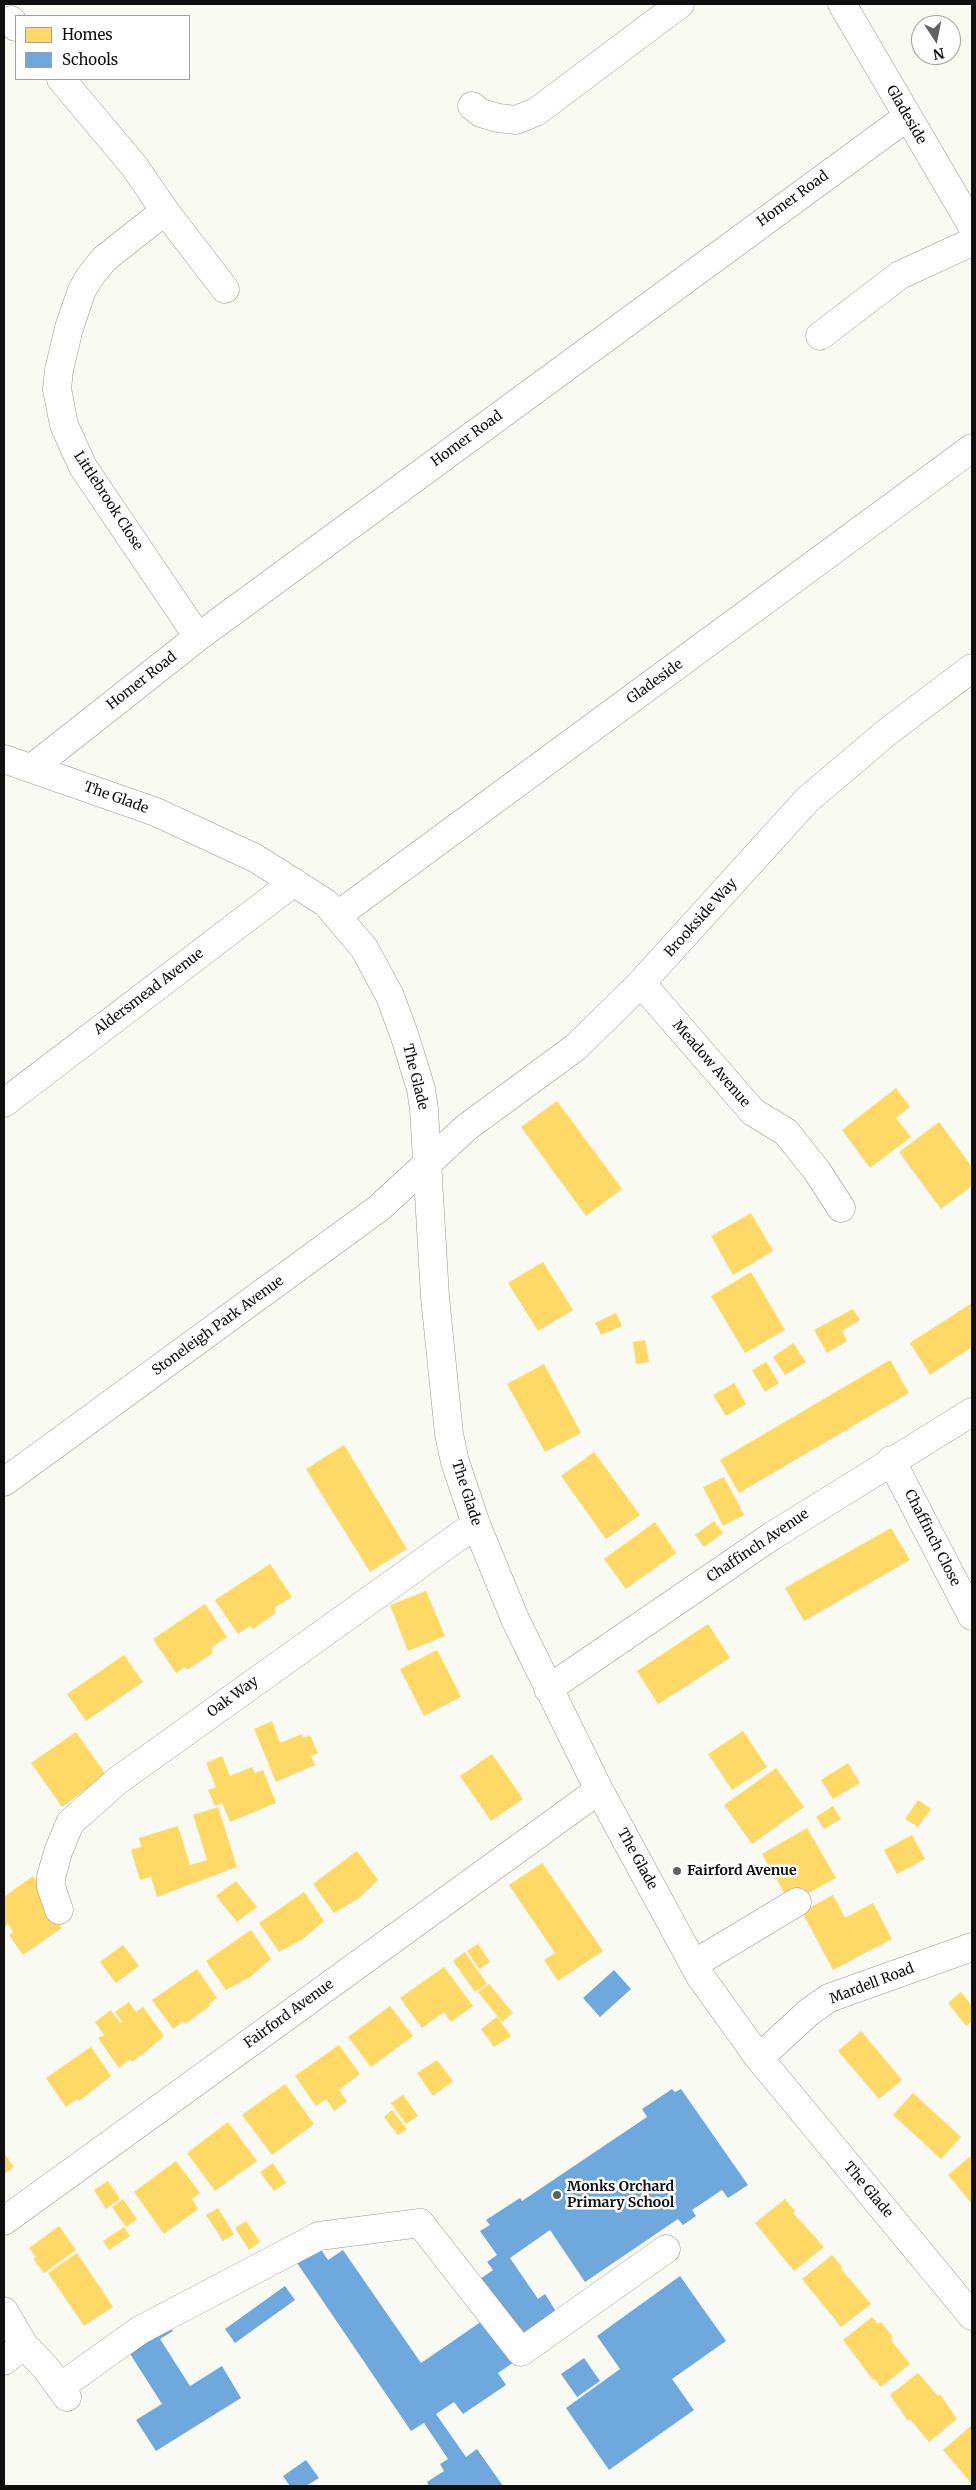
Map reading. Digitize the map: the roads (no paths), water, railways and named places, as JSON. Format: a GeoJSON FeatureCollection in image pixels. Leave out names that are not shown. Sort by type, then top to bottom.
{"type":"FeatureCollection","features":[{"type":"Feature","properties":{"kind":"street"},"geometry":{"type":"LineString","coordinates":[[472,106],[481,113],[498,118],[516,120],[536,112],[680,4]]}},
{"type":"Feature","properties":{"kind":"street","name":"Gladeside"},"geometry":{"type":"LineString","coordinates":[[842,4],[907,117],[970,215]]}},
{"type":"Feature","properties":{"kind":"street"},"geometry":{"type":"LineString","coordinates":[[62,80],[134,166],[165,211],[225,289]]}},
{"type":"Feature","properties":{"kind":"street","name":"Homer Road"},"geometry":{"type":"LineString","coordinates":[[32,768],[198,638],[907,117]]}},
{"type":"Feature","properties":{"kind":"street","name":"Littlebrook Close"},"geometry":{"type":"LineString","coordinates":[[165,211],[104,259],[89,278],[82,290],[69,328],[59,370],[57,389],[64,425],[83,467],[198,638]]}},
{"type":"Feature","properties":{"kind":"street"},"geometry":{"type":"LineString","coordinates":[[820,336],[900,275],[972,242]]}},
{"type":"Feature","properties":{"kind":"street","name":"Gladeside"},"geometry":{"type":"LineString","coordinates":[[338,915],[972,448]]}},
{"type":"Feature","properties":{"kind":"street","name":"Brookside Way"},"geometry":{"type":"LineString","coordinates":[[426,1164],[466,1127],[576,1047],[641,983],[807,800],[886,733],[972,668]]}},
{"type":"Feature","properties":{"kind":"street","name":"The Glade"},"geometry":{"type":"LineString","coordinates":[[4,759],[156,812],[255,858],[326,903],[338,915],[373,963],[390,996],[402,1028],[414,1065],[424,1110],[426,1164],[445,1408],[455,1462],[476,1524],[515,1619],[599,1790],[694,1964],[759,2058],[972,2316]]}},
{"type":"Feature","properties":{"kind":"street","name":"Aldersmead Avenue"},"geometry":{"type":"LineString","coordinates":[[4,1102],[294,882]]}},
{"type":"Feature","properties":{"kind":"street","name":"Meadow Avenue"},"geometry":{"type":"LineString","coordinates":[[641,983],[753,1112],[786,1132],[817,1171],[842,1208]]}},
{"type":"Feature","properties":{"kind":"street","name":"Stoneleigh Park Avenue"},"geometry":{"type":"LineString","coordinates":[[4,1482],[379,1208],[426,1164]]}},
{"type":"Feature","properties":{"kind":"street","name":"Chaffinch Avenue"},"geometry":{"type":"LineString","coordinates":[[548,1688],[772,1536],[891,1460],[972,1412]]}},
{"type":"Feature","properties":{"kind":"street","name":"Chaffinch Close"},"geometry":{"type":"LineString","coordinates":[[891,1460],[972,1616]]}},
{"type":"Feature","properties":{"kind":"street","name":"Oak Way"},"geometry":{"type":"LineString","coordinates":[[59,1910],[51,1887],[51,1877],[58,1852],[70,1823],[116,1781],[476,1524]]}},
{"type":"Feature","properties":{"kind":"street","name":"Fairford Avenue"},"geometry":{"type":"LineString","coordinates":[[4,2221],[599,1790]]}},
{"type":"Feature","properties":{"kind":"street"},"geometry":{"type":"LineString","coordinates":[[694,1964],[797,1902]]}},
{"type":"Feature","properties":{"kind":"street","name":"Mardell Road"},"geometry":{"type":"LineString","coordinates":[[759,2058],[809,2012],[829,1998],[972,1947]]}},
{"type":"Feature","properties":{"kind":"street"},"geometry":{"type":"LineString","coordinates":[[4,2311],[14,2353],[63,2392],[140,2330],[319,2236],[420,2223],[521,2352],[666,2249]]}},
{"type":"Feature","properties":{"kind":"place","name":"Fairford Avenue"},"geometry":{"type":"Point","coordinates":[677,1871]}},
{"type":"Feature","properties":{"kind":"place","name":"Monks Orchard Primary School"},"geometry":{"type":"Point","coordinates":[557,2195]}}]}
